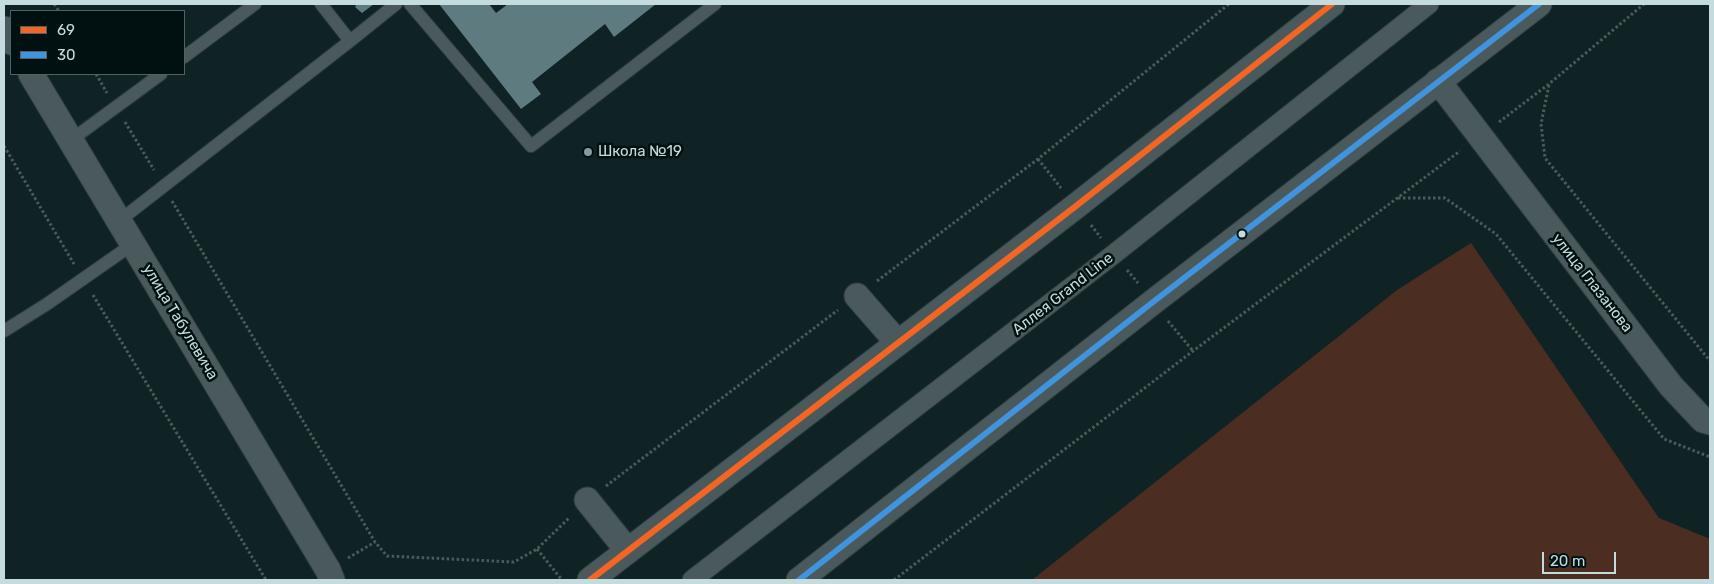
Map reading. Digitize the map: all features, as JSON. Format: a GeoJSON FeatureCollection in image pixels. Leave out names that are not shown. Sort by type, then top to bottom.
{"type":"FeatureCollection","features":[{"type":"Feature","properties":{"kind":"street"},"geometry":{"type":"LineString","coordinates":[[590,580],[1076,206],[1332,4]]}},
{"type":"Feature","properties":{"kind":"street","name":"Аллея Grand Line"},"geometry":{"type":"LineString","coordinates":[[692,580],[1114,254],[1430,4]]}},
{"type":"Feature","properties":{"kind":"street"},"geometry":{"type":"LineString","coordinates":[[799,580],[1153,302],[1539,4]]}},
{"type":"Feature","properties":{"kind":"street"},"geometry":{"type":"LineString","coordinates":[[4,29],[10,40]]}},
{"type":"Feature","properties":{"kind":"street","name":"улица Табулевича"},"geometry":{"type":"LineString","coordinates":[[32,75],[334,577]]}},
{"type":"Feature","properties":{"kind":"street","name":"улица Глазанова"},"geometry":{"type":"LineString","coordinates":[[1438,81],[1671,386],[1704,420],[1710,422]]}},
{"type":"Feature","properties":{"kind":"street"},"geometry":{"type":"LineString","coordinates":[[857,296],[898,343]]}},
{"type":"Feature","properties":{"kind":"street"},"geometry":{"type":"LineString","coordinates":[[587,500],[628,550]]}},
{"type":"Feature","properties":{"kind":"lane"},"geometry":{"type":"LineString","coordinates":[[185,56],[255,4]]}},
{"type":"Feature","properties":{"kind":"lane"},"geometry":{"type":"LineString","coordinates":[[321,4],[350,41]]}},
{"type":"Feature","properties":{"kind":"lane"},"geometry":{"type":"LineString","coordinates":[[119,221],[396,4]]}},
{"type":"Feature","properties":{"kind":"lane"},"geometry":{"type":"LineString","coordinates":[[410,4],[531,146],[715,4]]}},
{"type":"Feature","properties":{"kind":"lane"},"geometry":{"type":"LineString","coordinates":[[71,140],[160,75]]}},
{"type":"Feature","properties":{"kind":"lane"},"geometry":{"type":"LineString","coordinates":[[4,331],[134,244]]}},
{"type":"Feature","properties":{"kind":"path"},"geometry":{"type":"LineString","coordinates":[[97,75],[375,542],[387,556],[514,562],[537,549],[587,500],[1038,159],[1229,4]]}},
{"type":"Feature","properties":{"kind":"path"},"geometry":{"type":"LineString","coordinates":[[894,580],[1193,351],[1549,84],[1644,4]]}},
{"type":"Feature","properties":{"kind":"path"},"geometry":{"type":"LineString","coordinates":[[1549,84],[1541,124],[1545,158],[1710,361]]}},
{"type":"Feature","properties":{"kind":"path"},"geometry":{"type":"LineString","coordinates":[[4,146],[266,580]]}},
{"type":"Feature","properties":{"kind":"path"},"geometry":{"type":"LineString","coordinates":[[1398,198],[1445,198],[1496,234],[1664,439],[1710,457]]}},
{"type":"Feature","properties":{"kind":"path"},"geometry":{"type":"LineString","coordinates":[[537,549],[562,580]]}},
{"type":"Feature","properties":{"kind":"shaded area"},"geometry":{"type":"Polygon","coordinates":[[[1471,243],[1659,518],[1710,539],[1710,580],[1032,580],[1397,290],[1471,243]]]}},
{"type":"Feature","properties":{"kind":"building"},"geometry":{"type":"Polygon","coordinates":[[[355,4],[374,4],[362,13],[355,7],[355,4]]]}},
{"type":"Feature","properties":{"kind":"building"},"geometry":{"type":"Polygon","coordinates":[[[439,4],[489,4],[496,13],[508,4],[656,4],[614,37],[605,24],[532,82],[541,94],[521,109],[439,4]]]}},
{"type":"Feature","properties":{"kind":"transit line","name":"69"},"geometry":{"type":"LineString","coordinates":[[590,580],[1076,206],[1332,4]]}},
{"type":"Feature","properties":{"kind":"transit line","name":"30"},"geometry":{"type":"LineString","coordinates":[[799,580],[1153,302],[1539,4]]}},
{"type":"Feature","properties":{"kind":"place","name":"Школа №19"},"geometry":{"type":"Point","coordinates":[588,152]}}]}
